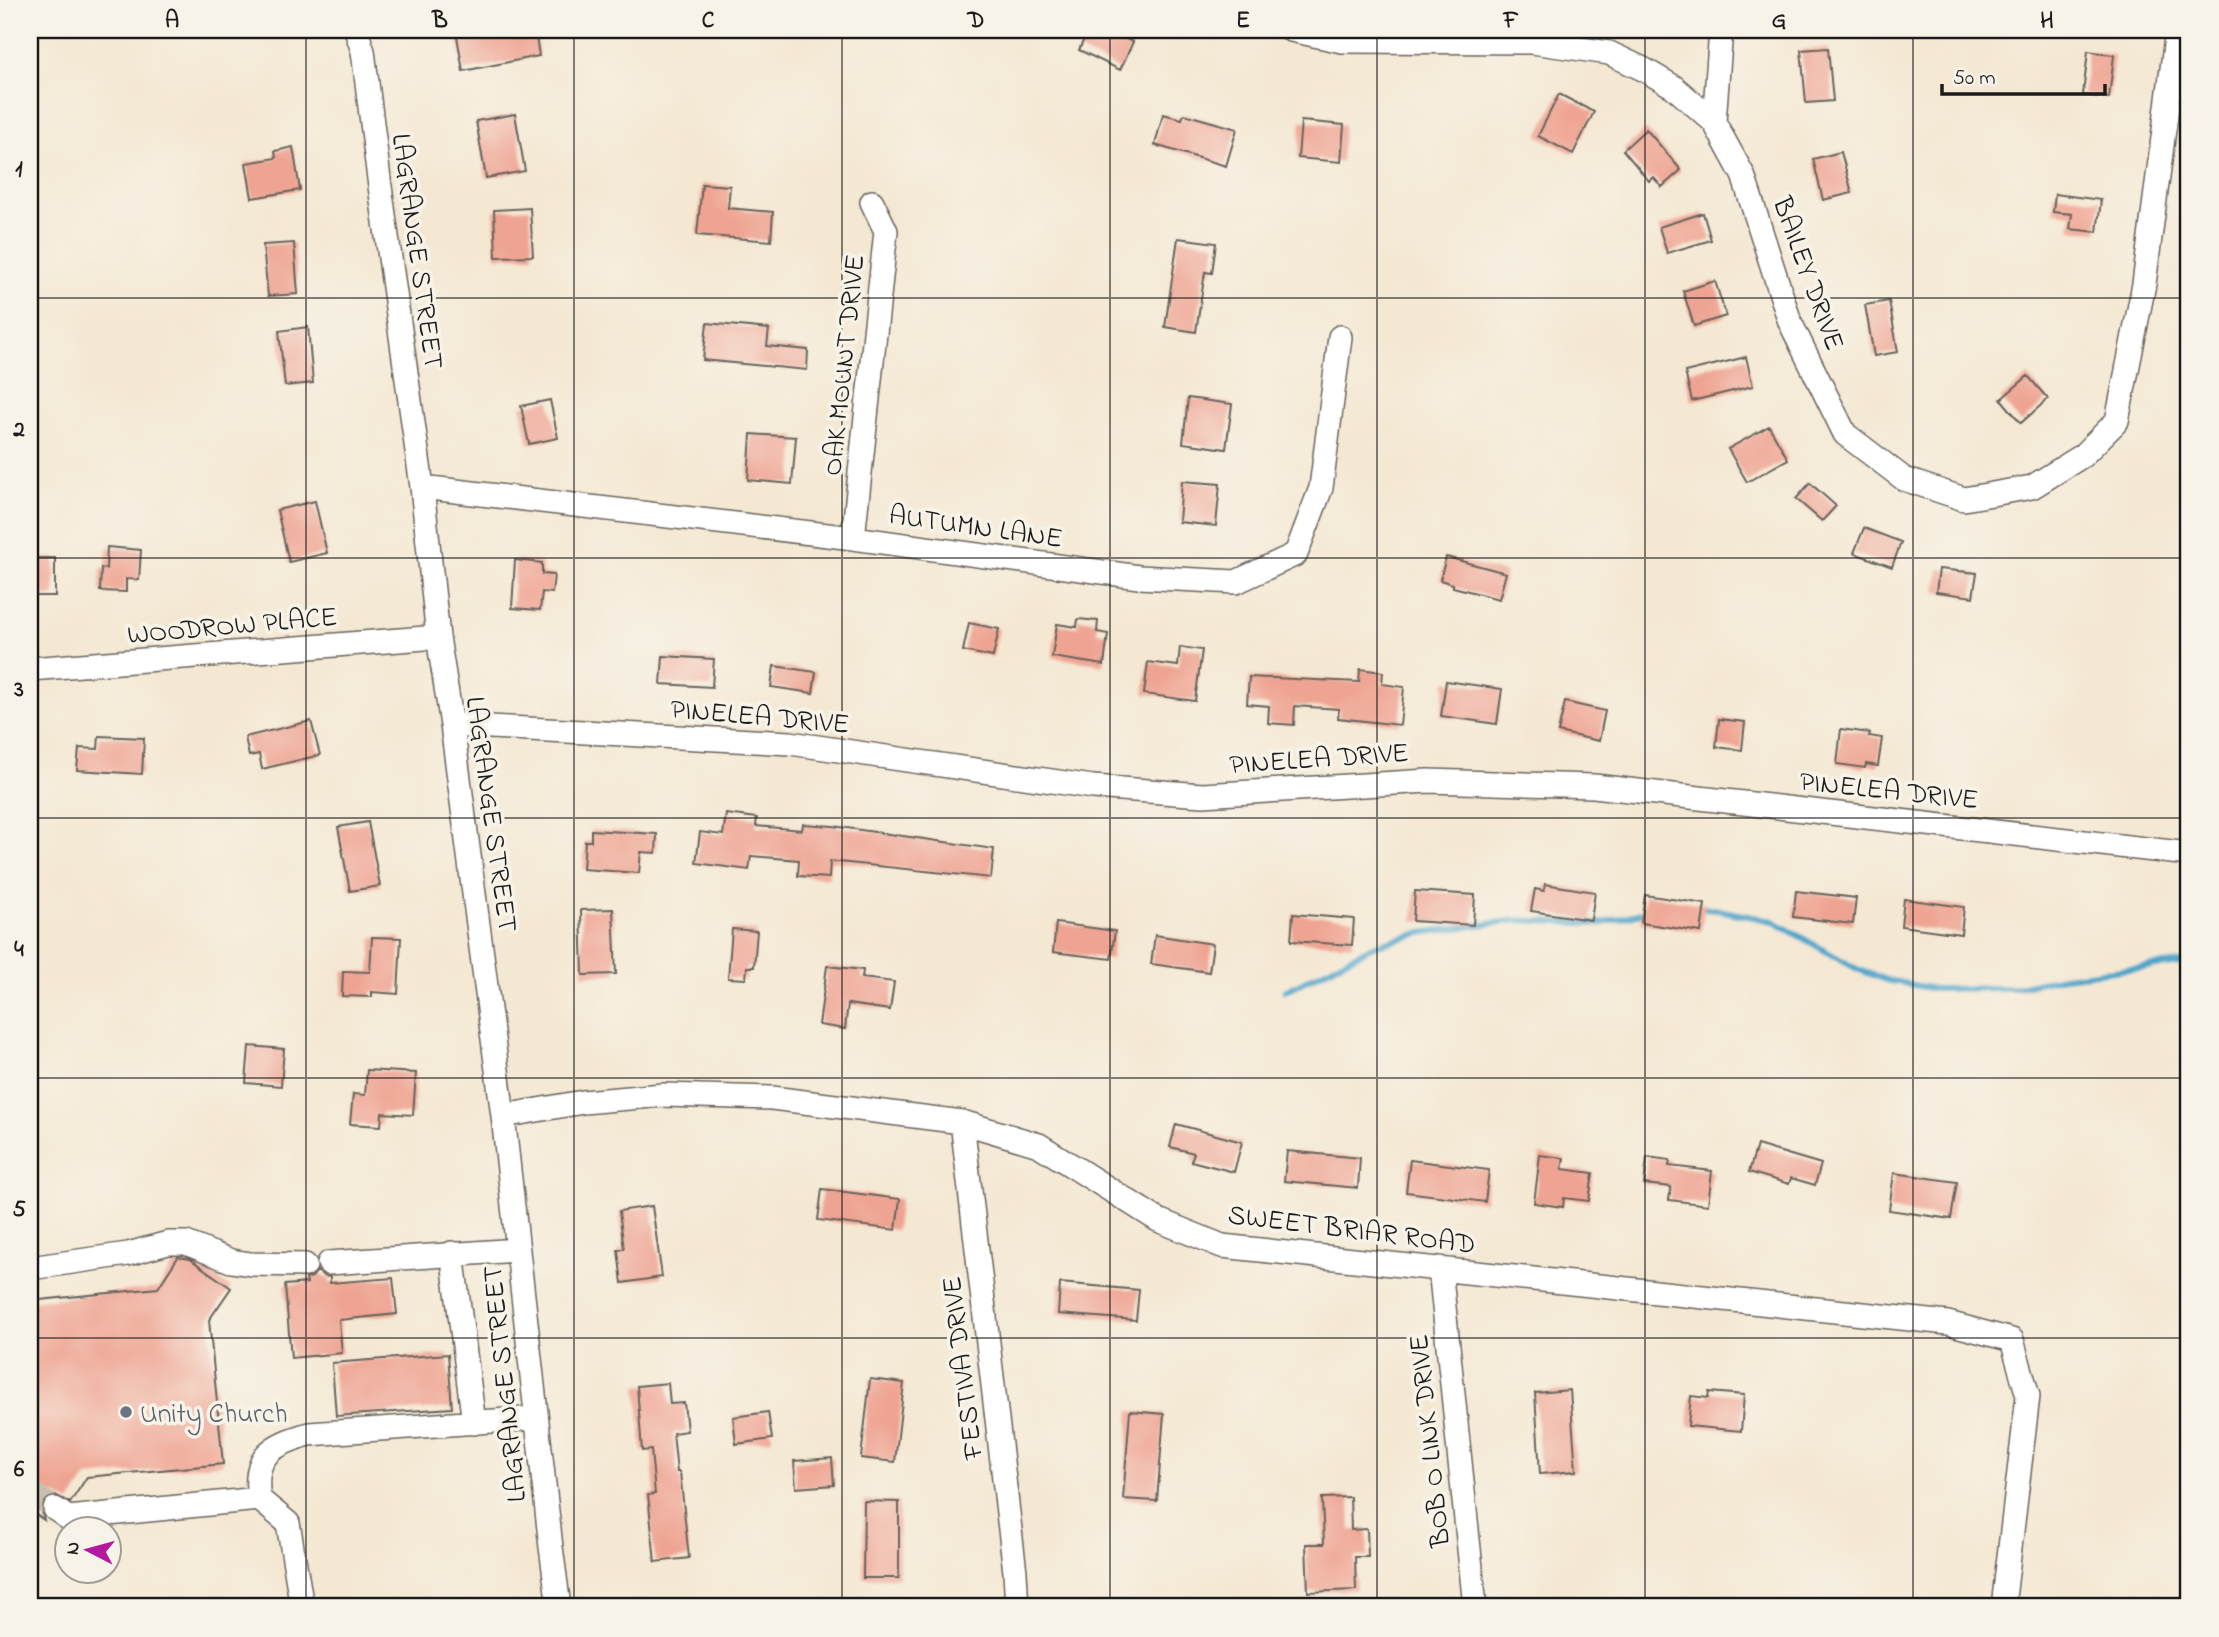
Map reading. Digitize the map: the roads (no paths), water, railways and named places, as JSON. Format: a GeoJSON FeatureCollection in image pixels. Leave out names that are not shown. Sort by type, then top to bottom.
{"type":"FeatureCollection","features":[{"type":"Feature","properties":{"kind":"street","name":"LAGRANGE STREET"},"geometry":{"type":"LineString","coordinates":[[356,30],[363,51],[422,486],[438,637],[503,1116],[559,1607]]}},
{"type":"Feature","properties":{"kind":"street","name":"BAILEY DRIVE"},"geometry":{"type":"LineString","coordinates":[[1291,30],[1342,41],[1532,42],[1609,53],[1674,87],[1714,122],[1743,175],[1790,322],[1845,433],[1904,478],[1964,499],[2032,487],[2082,456],[2117,421],[2144,284],[2178,30]]}},
{"type":"Feature","properties":{"kind":"street"},"geometry":{"type":"LineString","coordinates":[[1714,122],[1721,30]]}},
{"type":"Feature","properties":{"kind":"street","name":"OAK MOUNT DRIVE"},"geometry":{"type":"LineString","coordinates":[[853,538],[886,231],[872,202]]}},
{"type":"Feature","properties":{"kind":"street","name":"AUTUMN LANE"},"geometry":{"type":"LineString","coordinates":[[422,486],[853,538],[1139,577],[1236,582],[1296,554],[1321,488],[1340,337]]}},
{"type":"Feature","properties":{"kind":"street","name":"WOODROW PLACE"},"geometry":{"type":"LineString","coordinates":[[30,669],[438,637]]}},
{"type":"Feature","properties":{"kind":"street","name":"PINELEA DRIVE"},"geometry":{"type":"LineString","coordinates":[[452,725],[790,743],[1093,787],[1203,794],[1428,780],[1594,786],[2189,854]]}},
{"type":"Feature","properties":{"kind":"street","name":"SWEET BRIAR ROAD"},"geometry":{"type":"LineString","coordinates":[[503,1116],[583,1102],[663,1095],[772,1098],[962,1122],[1039,1145],[1158,1220],[1222,1246],[1948,1323],[2012,1340],[2028,1396],[2003,1607]]}},
{"type":"Feature","properties":{"kind":"street","name":"FESTIVA DRIVE"},"geometry":{"type":"LineString","coordinates":[[962,1122],[1017,1607]]}},
{"type":"Feature","properties":{"kind":"street"},"geometry":{"type":"LineString","coordinates":[[30,1268],[128,1254],[169,1243],[186,1243],[230,1261],[305,1265]]}},
{"type":"Feature","properties":{"kind":"street"},"geometry":{"type":"LineString","coordinates":[[329,1263],[518,1250]]}},
{"type":"Feature","properties":{"kind":"street"},"geometry":{"type":"LineString","coordinates":[[452,1253],[474,1423]]}},
{"type":"Feature","properties":{"kind":"street","name":"BOB O LINK DRIVE"},"geometry":{"type":"LineString","coordinates":[[1440,1268],[1475,1607]]}},
{"type":"Feature","properties":{"kind":"street"},"geometry":{"type":"LineString","coordinates":[[302,1607],[288,1523],[259,1499],[256,1481],[264,1455],[285,1441],[309,1434],[536,1418]]}},
{"type":"Feature","properties":{"kind":"street"},"geometry":{"type":"LineString","coordinates":[[55,1509],[68,1518],[259,1499]]}},
{"type":"Feature","properties":{"kind":"waterway"},"geometry":{"type":"LineString","coordinates":[[1699,909],[1709,908],[1773,921],[1857,969],[1886,980],[1934,989],[2014,988],[2063,977],[2189,962]]}},
{"type":"Feature","properties":{"kind":"waterway"},"geometry":{"type":"LineString","coordinates":[[1285,991],[1373,946],[1420,933],[1517,920],[1598,924],[1649,911]]}},
{"type":"Feature","properties":{"kind":"tunnel"},"geometry":{"type":"LineString","coordinates":[[30,1491],[55,1509]]}},
{"type":"Feature","properties":{"kind":"place","name":"Unity Church"},"geometry":{"type":"Point","coordinates":[126,1412]}}]}
